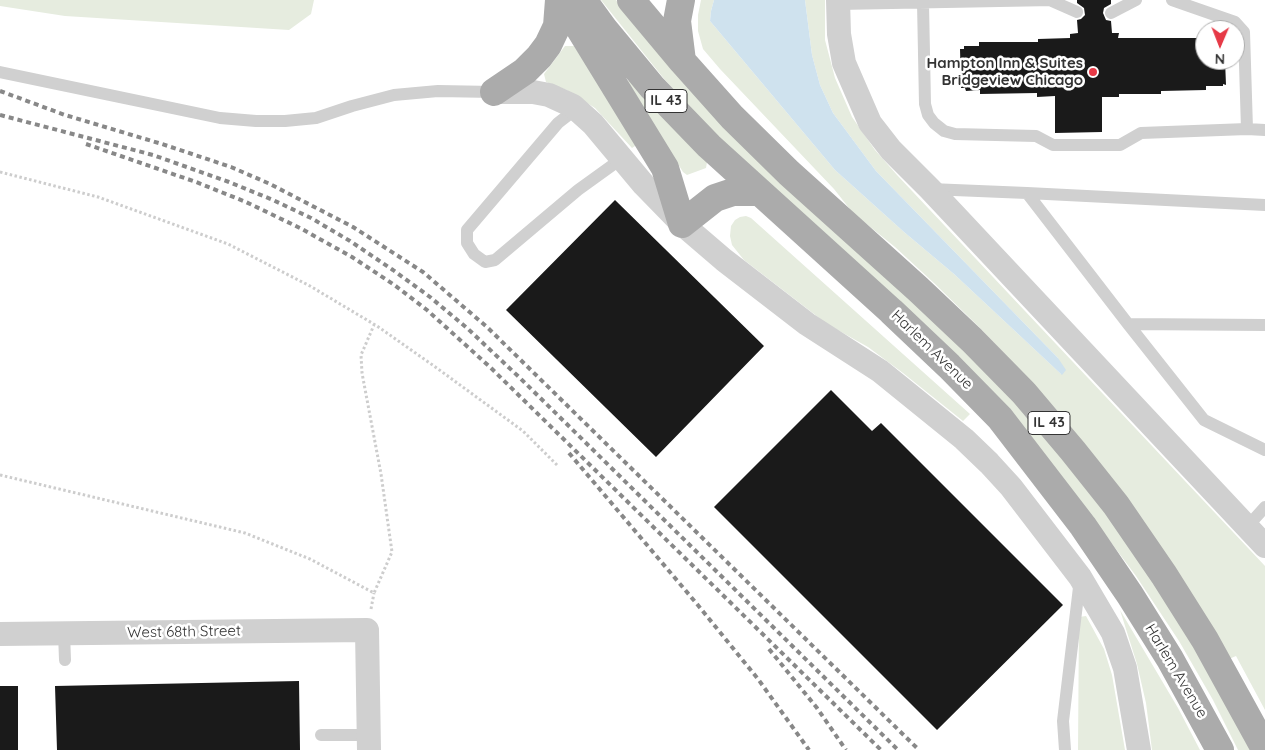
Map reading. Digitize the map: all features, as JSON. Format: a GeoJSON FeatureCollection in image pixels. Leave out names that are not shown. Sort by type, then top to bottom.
{"type":"FeatureCollection","features":[{"type":"Feature","properties":{"kind":"main road"},"geometry":{"type":"LineString","coordinates":[[494,92],[525,71],[548,45],[557,26],[561,0]]}},
{"type":"Feature","properties":{"kind":"main road"},"geometry":{"type":"LineString","coordinates":[[561,0],[665,168],[682,224],[715,198],[733,192],[760,192]]}},
{"type":"Feature","properties":{"kind":"main road","name":"Harlem Avenue"},"geometry":{"type":"LineString","coordinates":[[583,0],[604,29],[652,87],[709,146],[891,310],[1000,418],[1083,526],[1130,595],[1170,659],[1220,750]]}},
{"type":"Feature","properties":{"kind":"main road","name":"IL 43"},"geometry":{"type":"LineString","coordinates":[[631,0],[682,62],[732,118],[789,173],[972,340],[1024,393],[1061,436],[1116,506],[1164,575],[1205,640],[1265,749]]}},
{"type":"Feature","properties":{"kind":"main road"},"geometry":{"type":"LineString","coordinates":[[681,0],[678,20],[682,62]]}},
{"type":"Feature","properties":{"kind":"street"},"geometry":{"type":"LineString","coordinates":[[838,2],[839,34],[844,63],[870,124],[891,150],[930,189],[1265,546]]}},
{"type":"Feature","properties":{"kind":"street"},"geometry":{"type":"LineString","coordinates":[[494,92],[533,92],[549,95],[573,106],[593,124],[621,159],[682,224],[724,260],[807,324],[880,371],[989,463],[1011,488],[1080,577],[1113,633],[1125,668],[1139,750]]}},
{"type":"Feature","properties":{"kind":"street","name":"West 68th Street"},"geometry":{"type":"LineString","coordinates":[[0,634],[367,630],[369,742]]}},
{"type":"Feature","properties":{"kind":"lane"},"geometry":{"type":"LineString","coordinates":[[838,2],[922,3],[1052,0],[1077,12]]}},
{"type":"Feature","properties":{"kind":"lane"},"geometry":{"type":"LineString","coordinates":[[1111,13],[1136,0]]}},
{"type":"Feature","properties":{"kind":"lane"},"geometry":{"type":"LineString","coordinates":[[1172,0],[1235,22],[1244,32],[1247,129]]}},
{"type":"Feature","properties":{"kind":"lane"},"geometry":{"type":"LineString","coordinates":[[922,3],[925,104],[928,115],[944,131],[955,134],[1036,136],[1053,145],[1120,145],[1141,133],[1265,130]]}},
{"type":"Feature","properties":{"kind":"lane"},"geometry":{"type":"LineString","coordinates":[[0,72],[220,118],[256,121],[316,118],[394,95],[438,90],[494,92]]}},
{"type":"Feature","properties":{"kind":"lane"},"geometry":{"type":"LineString","coordinates":[[576,109],[558,123],[467,230],[467,244],[474,254],[485,262],[495,260],[578,190],[621,159]]}},
{"type":"Feature","properties":{"kind":"lane"},"geometry":{"type":"LineString","coordinates":[[930,189],[1265,205]]}},
{"type":"Feature","properties":{"kind":"lane"},"geometry":{"type":"LineString","coordinates":[[1027,193],[1204,420],[1265,450]]}},
{"type":"Feature","properties":{"kind":"lane"},"geometry":{"type":"LineString","coordinates":[[1128,324],[1265,325]]}},
{"type":"Feature","properties":{"kind":"lane"},"geometry":{"type":"LineString","coordinates":[[1247,526],[1265,507]]}},
{"type":"Feature","properties":{"kind":"lane"},"geometry":{"type":"LineString","coordinates":[[1064,750],[1063,720],[1080,577]]}},
{"type":"Feature","properties":{"kind":"lane"},"geometry":{"type":"LineString","coordinates":[[64,633],[65,660]]}},
{"type":"Feature","properties":{"kind":"lane"},"geometry":{"type":"LineString","coordinates":[[321,735],[369,742]]}},
{"type":"Feature","properties":{"kind":"path"},"geometry":{"type":"LineString","coordinates":[[0,172],[98,197],[228,244],[310,286],[374,325],[434,366],[523,431],[558,466]]}},
{"type":"Feature","properties":{"kind":"path"},"geometry":{"type":"LineString","coordinates":[[0,475],[245,533],[310,559],[374,593],[392,552],[381,474],[362,372],[361,355],[374,325]]}},
{"type":"Feature","properties":{"kind":"shaded area"},"geometry":{"type":"Polygon","coordinates":[[[0,0],[314,0],[311,14],[289,30],[65,16],[0,6],[0,0]]]}},
{"type":"Feature","properties":{"kind":"shaded area"},"geometry":{"type":"Polygon","coordinates":[[[601,0],[616,0],[625,12],[1022,410],[1076,474],[1127,542],[1198,652],[1251,750],[1238,750],[1213,700],[1179,641],[1136,576],[1057,470],[1015,420],[709,128],[665,80],[601,0]]]}},
{"type":"Feature","properties":{"kind":"shaded area"},"geometry":{"type":"Polygon","coordinates":[[[701,0],[714,0],[710,21],[835,170],[954,274],[1061,374],[1058,358],[876,171],[833,113],[820,85],[812,55],[805,0],[825,0],[825,40],[835,78],[852,117],[875,150],[1265,566],[1265,710],[1236,656],[1229,659],[1021,371],[934,283],[895,247],[853,213],[834,189],[703,49],[698,31],[698,15],[701,0]]]}},
{"type":"Feature","properties":{"kind":"shaded area"},"geometry":{"type":"Polygon","coordinates":[[[565,46],[574,46],[638,144],[632,148],[595,108],[567,90],[546,82],[544,74],[565,46]]]}},
{"type":"Feature","properties":{"kind":"shaded area"},"geometry":{"type":"Polygon","coordinates":[[[631,79],[707,162],[706,168],[687,175],[683,172],[627,82],[631,79]]]}},
{"type":"Feature","properties":{"kind":"shaded area"},"geometry":{"type":"Polygon","coordinates":[[[746,216],[751,218],[970,414],[963,421],[868,347],[827,324],[744,260],[732,245],[730,236],[731,226],[735,220],[746,216]]]}},
{"type":"Feature","properties":{"kind":"shaded area"},"geometry":{"type":"Polygon","coordinates":[[[1120,610],[1178,708],[1200,750],[1152,750],[1146,703],[1137,664],[1120,610]]]}},
{"type":"Feature","properties":{"kind":"shaded area"},"geometry":{"type":"Polygon","coordinates":[[[1086,616],[1104,649],[1112,675],[1125,750],[1078,750],[1079,617],[1086,616]]]}},
{"type":"Feature","properties":{"kind":"water"},"geometry":{"type":"Polygon","coordinates":[[[714,0],[805,0],[812,55],[820,85],[833,113],[876,171],[1058,358],[1066,370],[1062,375],[954,274],[835,170],[710,21],[714,0]]]}},
{"type":"Feature","properties":{"kind":"building","name":"Hampton Inn & Suites Bridgeview Chicago"},"geometry":{"type":"Polygon","coordinates":[[[1077,0],[1111,0],[1111,4],[1104,8],[1103,13],[1106,20],[1111,21],[1112,33],[1119,33],[1118,38],[1195,38],[1195,70],[1225,70],[1226,85],[1206,86],[1206,90],[1161,91],[1161,94],[1119,94],[1119,97],[1102,97],[1102,132],[1055,133],[1055,96],[1037,97],[1037,93],[980,94],[980,90],[966,91],[965,88],[961,88],[960,49],[964,49],[964,46],[979,46],[979,42],[1038,42],[1038,39],[1070,38],[1070,34],[1078,33],[1077,20],[1085,15],[1084,8],[1077,3],[1077,0]]]}},
{"type":"Feature","properties":{"kind":"building"},"geometry":{"type":"Polygon","coordinates":[[[615,200],[764,346],[656,457],[506,310],[615,200]]]}},
{"type":"Feature","properties":{"kind":"building"},"geometry":{"type":"Polygon","coordinates":[[[831,390],[872,431],[881,423],[1063,605],[937,730],[714,507],[831,390]]]}},
{"type":"Feature","properties":{"kind":"building"},"geometry":{"type":"Polygon","coordinates":[[[299,681],[300,750],[57,750],[55,686],[299,681]]]}},
{"type":"Feature","properties":{"kind":"building"},"geometry":{"type":"Polygon","coordinates":[[[0,686],[18,686],[18,750],[0,750],[0,686]]]}},
{"type":"Feature","properties":{"kind":"railway"},"geometry":{"type":"LineString","coordinates":[[0,91],[65,115],[231,167],[270,184],[353,227],[423,272],[487,327],[919,750]]}},
{"type":"Feature","properties":{"kind":"railway"},"geometry":{"type":"LineString","coordinates":[[0,115],[153,155],[229,182],[311,218],[393,270],[430,297],[467,328],[520,378],[898,750]]}},
{"type":"Feature","properties":{"kind":"railway"},"geometry":{"type":"LineString","coordinates":[[86,144],[196,182],[246,202],[300,228],[352,257],[393,284],[427,310],[491,368],[881,750]]}},
{"type":"Feature","properties":{"kind":"railway"},"geometry":{"type":"LineString","coordinates":[[569,453],[758,679],[809,750]]}},
{"type":"Feature","properties":{"kind":"railway"},"geometry":{"type":"LineString","coordinates":[[769,649],[817,708],[846,750]]}},
{"type":"Feature","properties":{"kind":"place","name":"Hampton Inn & Suites Bridgeview Chicago"},"geometry":{"type":"Point","coordinates":[1093,72]}}]}
